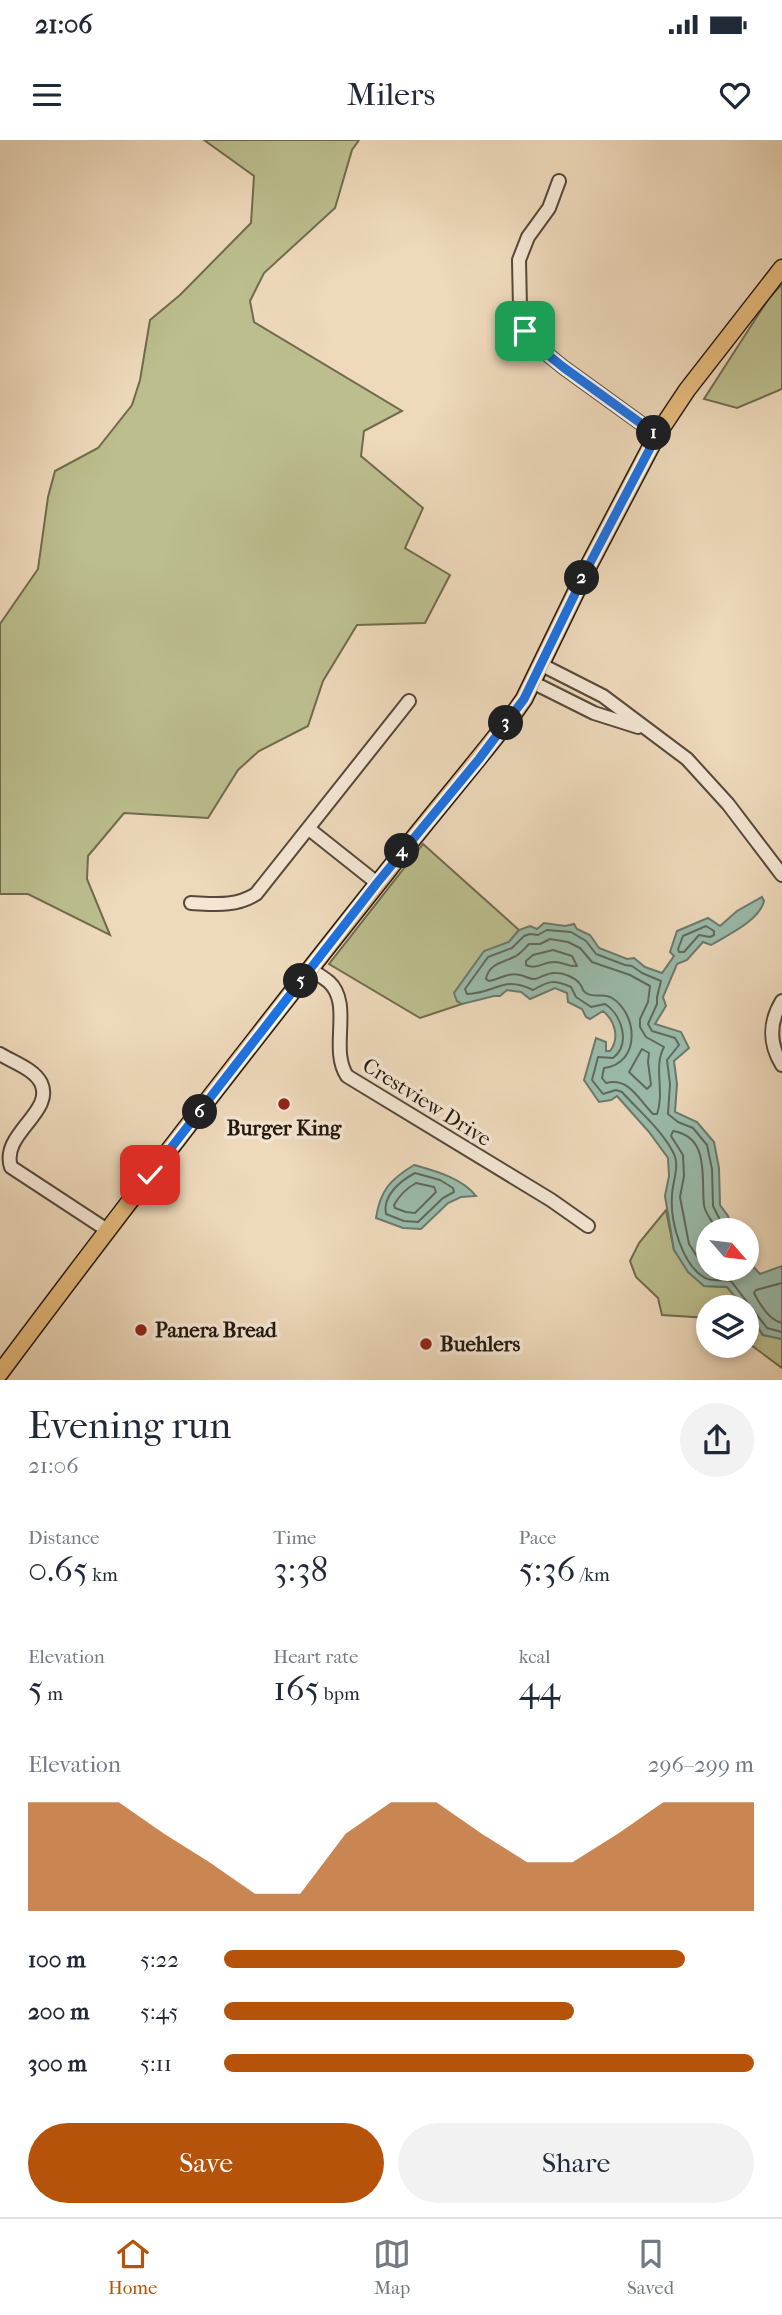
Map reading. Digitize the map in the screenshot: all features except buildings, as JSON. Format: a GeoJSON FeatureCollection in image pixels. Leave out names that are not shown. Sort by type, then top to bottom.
{"type":"FeatureCollection","features":[{"type":"Feature","properties":{"kind":"main road"},"geometry":{"type":"LineString","coordinates":[[0,1373],[107,1230],[377,883],[512,716],[524,699],[601,540],[657,435],[687,390],[782,268]]}},
{"type":"Feature","properties":{"kind":"street"},"geometry":{"type":"LineString","coordinates":[[559,181],[549,208],[528,237],[519,260],[520,308],[525,331],[531,341],[563,367],[657,435]]}},
{"type":"Feature","properties":{"kind":"street"},"geometry":{"type":"LineString","coordinates":[[540,664],[603,696],[674,748],[704,776],[782,875]]}},
{"type":"Feature","properties":{"kind":"street"},"geometry":{"type":"LineString","coordinates":[[532,682],[594,713],[648,730]]}},
{"type":"Feature","properties":{"kind":"street"},"geometry":{"type":"LineString","coordinates":[[191,904],[230,904],[248,899],[265,885],[409,701]]}},
{"type":"Feature","properties":{"kind":"street"},"geometry":{"type":"LineString","coordinates":[[309,830],[377,883]]}},
{"type":"Feature","properties":{"kind":"street","name":"Crestview Drive"},"geometry":{"type":"LineString","coordinates":[[310,969],[329,982],[338,998],[340,1061],[347,1076],[551,1200],[588,1226]]}},
{"type":"Feature","properties":{"kind":"street"},"geometry":{"type":"LineString","coordinates":[[782,1001],[776,1011],[772,1032],[774,1049],[782,1065]]}},
{"type":"Feature","properties":{"kind":"street"},"geometry":{"type":"LineString","coordinates":[[0,1054],[35,1076],[43,1092],[39,1104],[7,1148],[7,1160],[11,1167],[107,1230]]}},
{"type":"Feature","properties":{"kind":"green space"},"geometry":{"type":"Polygon","coordinates":[[[204,140],[359,140],[352,150],[335,208],[264,273],[250,301],[254,322],[402,411],[364,431],[361,456],[423,508],[405,548],[450,575],[425,623],[357,625],[323,681],[308,726],[259,751],[238,770],[208,818],[124,813],[88,856],[87,879],[110,935],[28,894],[0,894],[0,624],[38,569],[48,497],[55,471],[98,448],[132,405],[140,380],[150,320],[180,295],[251,223],[254,176],[204,140]]]}},
{"type":"Feature","properties":{"kind":"green space"},"geometry":{"type":"Polygon","coordinates":[[[782,284],[782,389],[737,408],[704,399],[769,298],[782,284]]]}},
{"type":"Feature","properties":{"kind":"green space"},"geometry":{"type":"Polygon","coordinates":[[[423,844],[519,930],[509,942],[494,948],[457,1001],[462,1004],[420,1018],[329,964],[423,844]]]}},
{"type":"Feature","properties":{"kind":"green space"},"geometry":{"type":"Polygon","coordinates":[[[666,1210],[674,1250],[696,1276],[696,1281],[704,1286],[727,1287],[734,1295],[696,1295],[696,1317],[662,1315],[658,1298],[636,1277],[630,1261],[639,1243],[666,1210]]]}},
{"type":"Feature","properties":{"kind":"green space"},"geometry":{"type":"Polygon","coordinates":[[[759,1329],[763,1335],[782,1339],[782,1368],[759,1351],[759,1329]]]}},
{"type":"Feature","properties":{"kind":"water"},"geometry":{"type":"Polygon","coordinates":[[[762,897],[764,901],[750,921],[711,945],[703,942],[687,960],[677,964],[663,997],[666,1006],[655,1024],[681,1032],[689,1048],[674,1061],[677,1084],[675,1112],[697,1122],[714,1142],[719,1168],[720,1205],[729,1218],[696,1218],[696,1279],[688,1272],[674,1250],[665,1196],[669,1176],[668,1158],[617,1096],[599,1102],[584,1080],[596,1038],[606,1042],[606,1051],[610,1051],[615,1041],[615,1030],[607,1015],[603,1011],[590,1019],[586,1017],[582,1009],[568,1002],[567,993],[555,988],[530,999],[521,992],[507,990],[500,996],[462,1004],[457,1001],[454,993],[484,951],[509,942],[519,930],[530,926],[537,929],[544,923],[565,926],[574,924],[577,929],[590,935],[599,948],[627,959],[634,958],[645,967],[662,973],[674,956],[670,952],[677,931],[708,918],[720,926],[737,911],[762,897]]]}},
{"type":"Feature","properties":{"kind":"water"},"geometry":{"type":"Polygon","coordinates":[[[414,1165],[456,1180],[476,1196],[461,1197],[448,1203],[421,1229],[403,1228],[376,1218],[380,1200],[388,1186],[414,1165]]]}},
{"type":"Feature","properties":{"kind":"water"},"geometry":{"type":"Polygon","coordinates":[[[782,1266],[782,1339],[763,1335],[759,1329],[759,1295],[734,1295],[727,1287],[704,1286],[698,1281],[760,1281],[760,1274],[782,1266]]]}},
{"type":"Feature","properties":{"kind":"place","name":"Burger King"},"geometry":{"type":"Point","coordinates":[284,1104]}},
{"type":"Feature","properties":{"kind":"place","name":"Panera Bread"},"geometry":{"type":"Point","coordinates":[141,1330]}},
{"type":"Feature","properties":{"kind":"place","name":"Buehlers"},"geometry":{"type":"Point","coordinates":[426,1344]}},
{"type":"Feature","properties":{"kind":"route"},"geometry":{"type":"LineString","coordinates":[[150,1175],[524,699],[590,563],[657,435],[563,367],[531,341],[525,331]]}}]}
